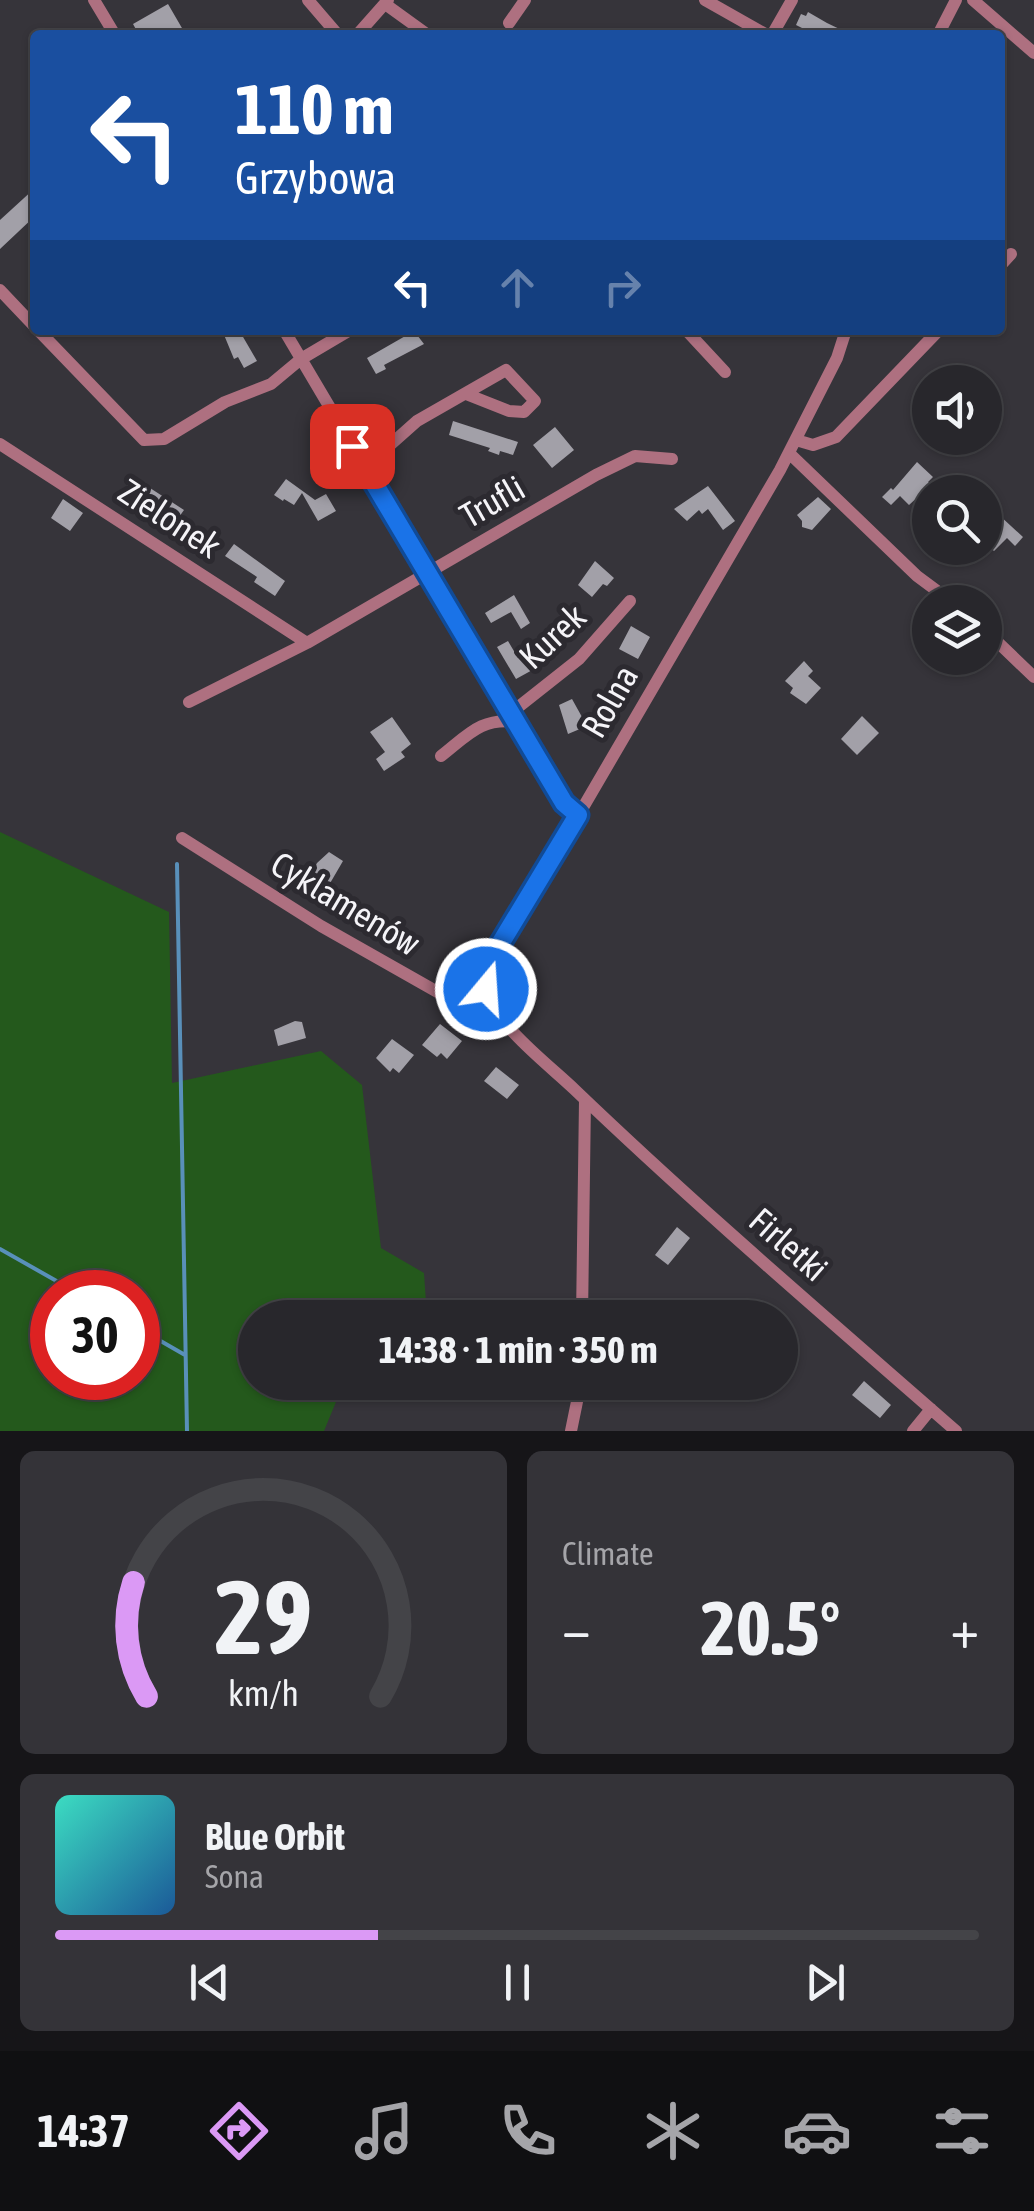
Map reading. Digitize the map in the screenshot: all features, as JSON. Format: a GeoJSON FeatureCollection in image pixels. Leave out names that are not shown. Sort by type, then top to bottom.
{"type":"FeatureCollection","features":[{"type":"Feature","properties":{"kind":"street"},"geometry":{"type":"LineString","coordinates":[[308,0],[334,30]]}},
{"type":"Feature","properties":{"kind":"street"},"geometry":{"type":"LineString","coordinates":[[510,23],[525,0]]}},
{"type":"Feature","properties":{"kind":"street"},"geometry":{"type":"LineString","coordinates":[[705,0],[761,30]]}},
{"type":"Feature","properties":{"kind":"street"},"geometry":{"type":"LineString","coordinates":[[773,30],[792,0]]}},
{"type":"Feature","properties":{"kind":"street"},"geometry":{"type":"LineString","coordinates":[[941,30],[956,0]]}},
{"type":"Feature","properties":{"kind":"street"},"geometry":{"type":"LineString","coordinates":[[973,0],[1034,54]]}},
{"type":"Feature","properties":{"kind":"street"},"geometry":{"type":"LineString","coordinates":[[97,2],[112,30]]}},
{"type":"Feature","properties":{"kind":"street"},"geometry":{"type":"LineString","coordinates":[[362,30],[387,2],[422,30]]}},
{"type":"Feature","properties":{"kind":"street"},"geometry":{"type":"LineString","coordinates":[[1005,261],[1011,254]]}},
{"type":"Feature","properties":{"kind":"street"},"geometry":{"type":"LineString","coordinates":[[0,290],[30,321]]}},
{"type":"Feature","properties":{"kind":"street"},"geometry":{"type":"LineString","coordinates":[[44,335],[144,440],[164,439],[225,402],[271,384],[300,359],[341,335]]}},
{"type":"Feature","properties":{"kind":"street"},"geometry":{"type":"LineString","coordinates":[[287,335],[564,803],[578,815]]}},
{"type":"Feature","properties":{"kind":"street"},"geometry":{"type":"LineString","coordinates":[[691,335],[725,372]]}},
{"type":"Feature","properties":{"kind":"street","name":"Rolna"},"geometry":{"type":"LineString","coordinates":[[486,989],[486,975],[494,954],[792,446],[837,358],[844,335]]}},
{"type":"Feature","properties":{"kind":"street"},"geometry":{"type":"LineString","coordinates":[[792,446],[813,446],[836,437],[933,335]]}},
{"type":"Feature","properties":{"kind":"street"},"geometry":{"type":"LineString","coordinates":[[369,474],[390,445],[416,421],[506,370],[535,402],[524,412],[509,411],[466,394]]}},
{"type":"Feature","properties":{"kind":"street","name":"Zielonek"},"geometry":{"type":"LineString","coordinates":[[0,444],[307,643]]}},
{"type":"Feature","properties":{"kind":"street"},"geometry":{"type":"LineString","coordinates":[[792,446],[929,585]]}},
{"type":"Feature","properties":{"kind":"street","name":"Trufli"},"geometry":{"type":"LineString","coordinates":[[189,702],[307,643],[609,468],[635,456],[672,459]]}},
{"type":"Feature","properties":{"kind":"street","name":"Kurek"},"geometry":{"type":"LineString","coordinates":[[484,723],[515,717],[579,659],[630,601]]}},
{"type":"Feature","properties":{"kind":"street"},"geometry":{"type":"LineString","coordinates":[[1002,646],[1034,676]]}},
{"type":"Feature","properties":{"kind":"street","name":"Kurek"},"geometry":{"type":"LineString","coordinates":[[441,756],[484,723],[498,703],[499,690]]}},
{"type":"Feature","properties":{"kind":"street","name":"Cyklamenów"},"geometry":{"type":"LineString","coordinates":[[182,838],[321,926],[441,994],[461,995],[486,989]]}},
{"type":"Feature","properties":{"kind":"street"},"geometry":{"type":"LineString","coordinates":[[486,989],[500,1015],[585,1100],[582,1300]]}},
{"type":"Feature","properties":{"kind":"street","name":"Firletki"},"geometry":{"type":"LineString","coordinates":[[585,1100],[956,1431]]}},
{"type":"Feature","properties":{"kind":"street"},"geometry":{"type":"LineString","coordinates":[[571,1431],[577,1400]]}},
{"type":"Feature","properties":{"kind":"street"},"geometry":{"type":"LineString","coordinates":[[913,1431],[931,1409]]}},
{"type":"Feature","properties":{"kind":"green space"},"geometry":{"type":"Polygon","coordinates":[[[0,832],[169,912],[172,1083],[321,1051],[362,1085],[381,1248],[424,1273],[426,1300],[238,1300],[238,1400],[337,1400],[324,1431],[0,1431],[0,832]]]}},
{"type":"Feature","properties":{"kind":"building"},"geometry":{"type":"Polygon","coordinates":[[[168,4],[183,30],[136,30],[133,24],[168,4]]]}},
{"type":"Feature","properties":{"kind":"building"},"geometry":{"type":"Polygon","coordinates":[[[808,12],[842,30],[806,30],[796,25],[801,14],[806,16],[808,12]]]}},
{"type":"Feature","properties":{"kind":"building"},"geometry":{"type":"Polygon","coordinates":[[[30,193],[30,221],[0,249],[0,220],[30,193]]]}},
{"type":"Feature","properties":{"kind":"building"},"geometry":{"type":"Polygon","coordinates":[[[224,335],[242,335],[257,361],[244,368],[238,357],[234,359],[224,335]]]}},
{"type":"Feature","properties":{"kind":"building"},"geometry":{"type":"Polygon","coordinates":[[[407,335],[417,335],[424,344],[384,365],[386,369],[376,374],[367,358],[407,335]]]}},
{"type":"Feature","properties":{"kind":"building"},"geometry":{"type":"Polygon","coordinates":[[[453,421],[518,442],[513,455],[500,451],[499,455],[488,451],[490,448],[449,435],[453,421]]]}},
{"type":"Feature","properties":{"kind":"building"},"geometry":{"type":"Polygon","coordinates":[[[555,427],[574,450],[552,468],[533,445],[555,427]]]}},
{"type":"Feature","properties":{"kind":"building"},"geometry":{"type":"Polygon","coordinates":[[[917,462],[931,475],[912,475],[909,505],[900,496],[891,505],[882,497],[917,462]]]}},
{"type":"Feature","properties":{"kind":"building"},"geometry":{"type":"Polygon","coordinates":[[[133,477],[184,510],[174,524],[143,502],[122,493],[133,477]]]}},
{"type":"Feature","properties":{"kind":"building"},"geometry":{"type":"Polygon","coordinates":[[[286,479],[315,500],[326,494],[336,511],[318,521],[302,493],[294,505],[283,501],[274,495],[286,479]]]}},
{"type":"Feature","properties":{"kind":"building"},"geometry":{"type":"Polygon","coordinates":[[[708,486],[735,521],[723,530],[708,509],[702,514],[699,510],[687,521],[674,509],[708,486]]]}},
{"type":"Feature","properties":{"kind":"building"},"geometry":{"type":"Polygon","coordinates":[[[818,497],[831,509],[812,530],[802,527],[797,515],[818,497]]]}},
{"type":"Feature","properties":{"kind":"building"},"geometry":{"type":"Polygon","coordinates":[[[63,499],[83,513],[70,531],[51,518],[63,499]]]}},
{"type":"Feature","properties":{"kind":"building"},"geometry":{"type":"Polygon","coordinates":[[[1002,518],[1023,537],[1015,546],[1007,538],[1002,543],[1002,518]]]}},
{"type":"Feature","properties":{"kind":"building"},"geometry":{"type":"Polygon","coordinates":[[[234,544],[285,581],[275,596],[254,582],[257,577],[225,556],[234,544]]]}},
{"type":"Feature","properties":{"kind":"building"},"geometry":{"type":"Polygon","coordinates":[[[595,561],[614,578],[592,597],[578,585],[595,561]]]}},
{"type":"Feature","properties":{"kind":"building"},"geometry":{"type":"Polygon","coordinates":[[[514,595],[530,623],[521,629],[511,612],[491,623],[485,613],[514,595]]]}},
{"type":"Feature","properties":{"kind":"building"},"geometry":{"type":"Polygon","coordinates":[[[631,626],[650,637],[638,659],[619,649],[631,626]]]}},
{"type":"Feature","properties":{"kind":"building"},"geometry":{"type":"Polygon","coordinates":[[[508,641],[518,658],[527,653],[536,668],[516,679],[497,647],[508,641]]]}},
{"type":"Feature","properties":{"kind":"building"},"geometry":{"type":"Polygon","coordinates":[[[804,661],[813,671],[808,676],[821,688],[806,704],[790,693],[793,688],[785,681],[804,661]]]}},
{"type":"Feature","properties":{"kind":"building"},"geometry":{"type":"Polygon","coordinates":[[[572,699],[587,726],[568,734],[559,705],[572,699]]]}},
{"type":"Feature","properties":{"kind":"building"},"geometry":{"type":"Polygon","coordinates":[[[862,716],[879,733],[857,755],[841,739],[862,716]]]}},
{"type":"Feature","properties":{"kind":"building"},"geometry":{"type":"Polygon","coordinates":[[[392,717],[411,744],[401,752],[405,757],[384,771],[376,759],[385,752],[370,732],[392,717]]]}},
{"type":"Feature","properties":{"kind":"building"},"geometry":{"type":"Polygon","coordinates":[[[329,852],[343,861],[322,897],[307,882],[317,863],[329,852]]]}},
{"type":"Feature","properties":{"kind":"building"},"geometry":{"type":"Polygon","coordinates":[[[302,1022],[306,1038],[278,1046],[274,1030],[302,1022]]]}},
{"type":"Feature","properties":{"kind":"building"},"geometry":{"type":"Polygon","coordinates":[[[440,1024],[462,1041],[447,1059],[441,1053],[437,1057],[422,1045],[440,1024]]]}},
{"type":"Feature","properties":{"kind":"building"},"geometry":{"type":"Polygon","coordinates":[[[392,1039],[414,1055],[399,1073],[393,1068],[390,1072],[376,1058],[392,1039]]]}},
{"type":"Feature","properties":{"kind":"building"},"geometry":{"type":"Polygon","coordinates":[[[496,1067],[519,1085],[507,1099],[484,1081],[496,1067]]]}},
{"type":"Feature","properties":{"kind":"building"},"geometry":{"type":"Polygon","coordinates":[[[677,1227],[690,1238],[668,1265],[655,1255],[677,1227]]]}},
{"type":"Feature","properties":{"kind":"building"},"geometry":{"type":"Polygon","coordinates":[[[864,1381],[891,1405],[880,1418],[852,1395],[864,1381]]]}},
{"type":"Feature","properties":{"kind":"waterway"},"geometry":{"type":"LineString","coordinates":[[177,864],[187,1431]]}},
{"type":"Feature","properties":{"kind":"waterway"},"geometry":{"type":"LineString","coordinates":[[0,1249],[37,1270]]}},
{"type":"Feature","properties":{"kind":"waterway"},"geometry":{"type":"LineString","coordinates":[[160,1341],[185,1355]]}},
{"type":"Feature","properties":{"kind":"route"},"geometry":{"type":"LineString","coordinates":[[352,446],[564,803],[578,815],[489,963],[486,989]]}}]}
